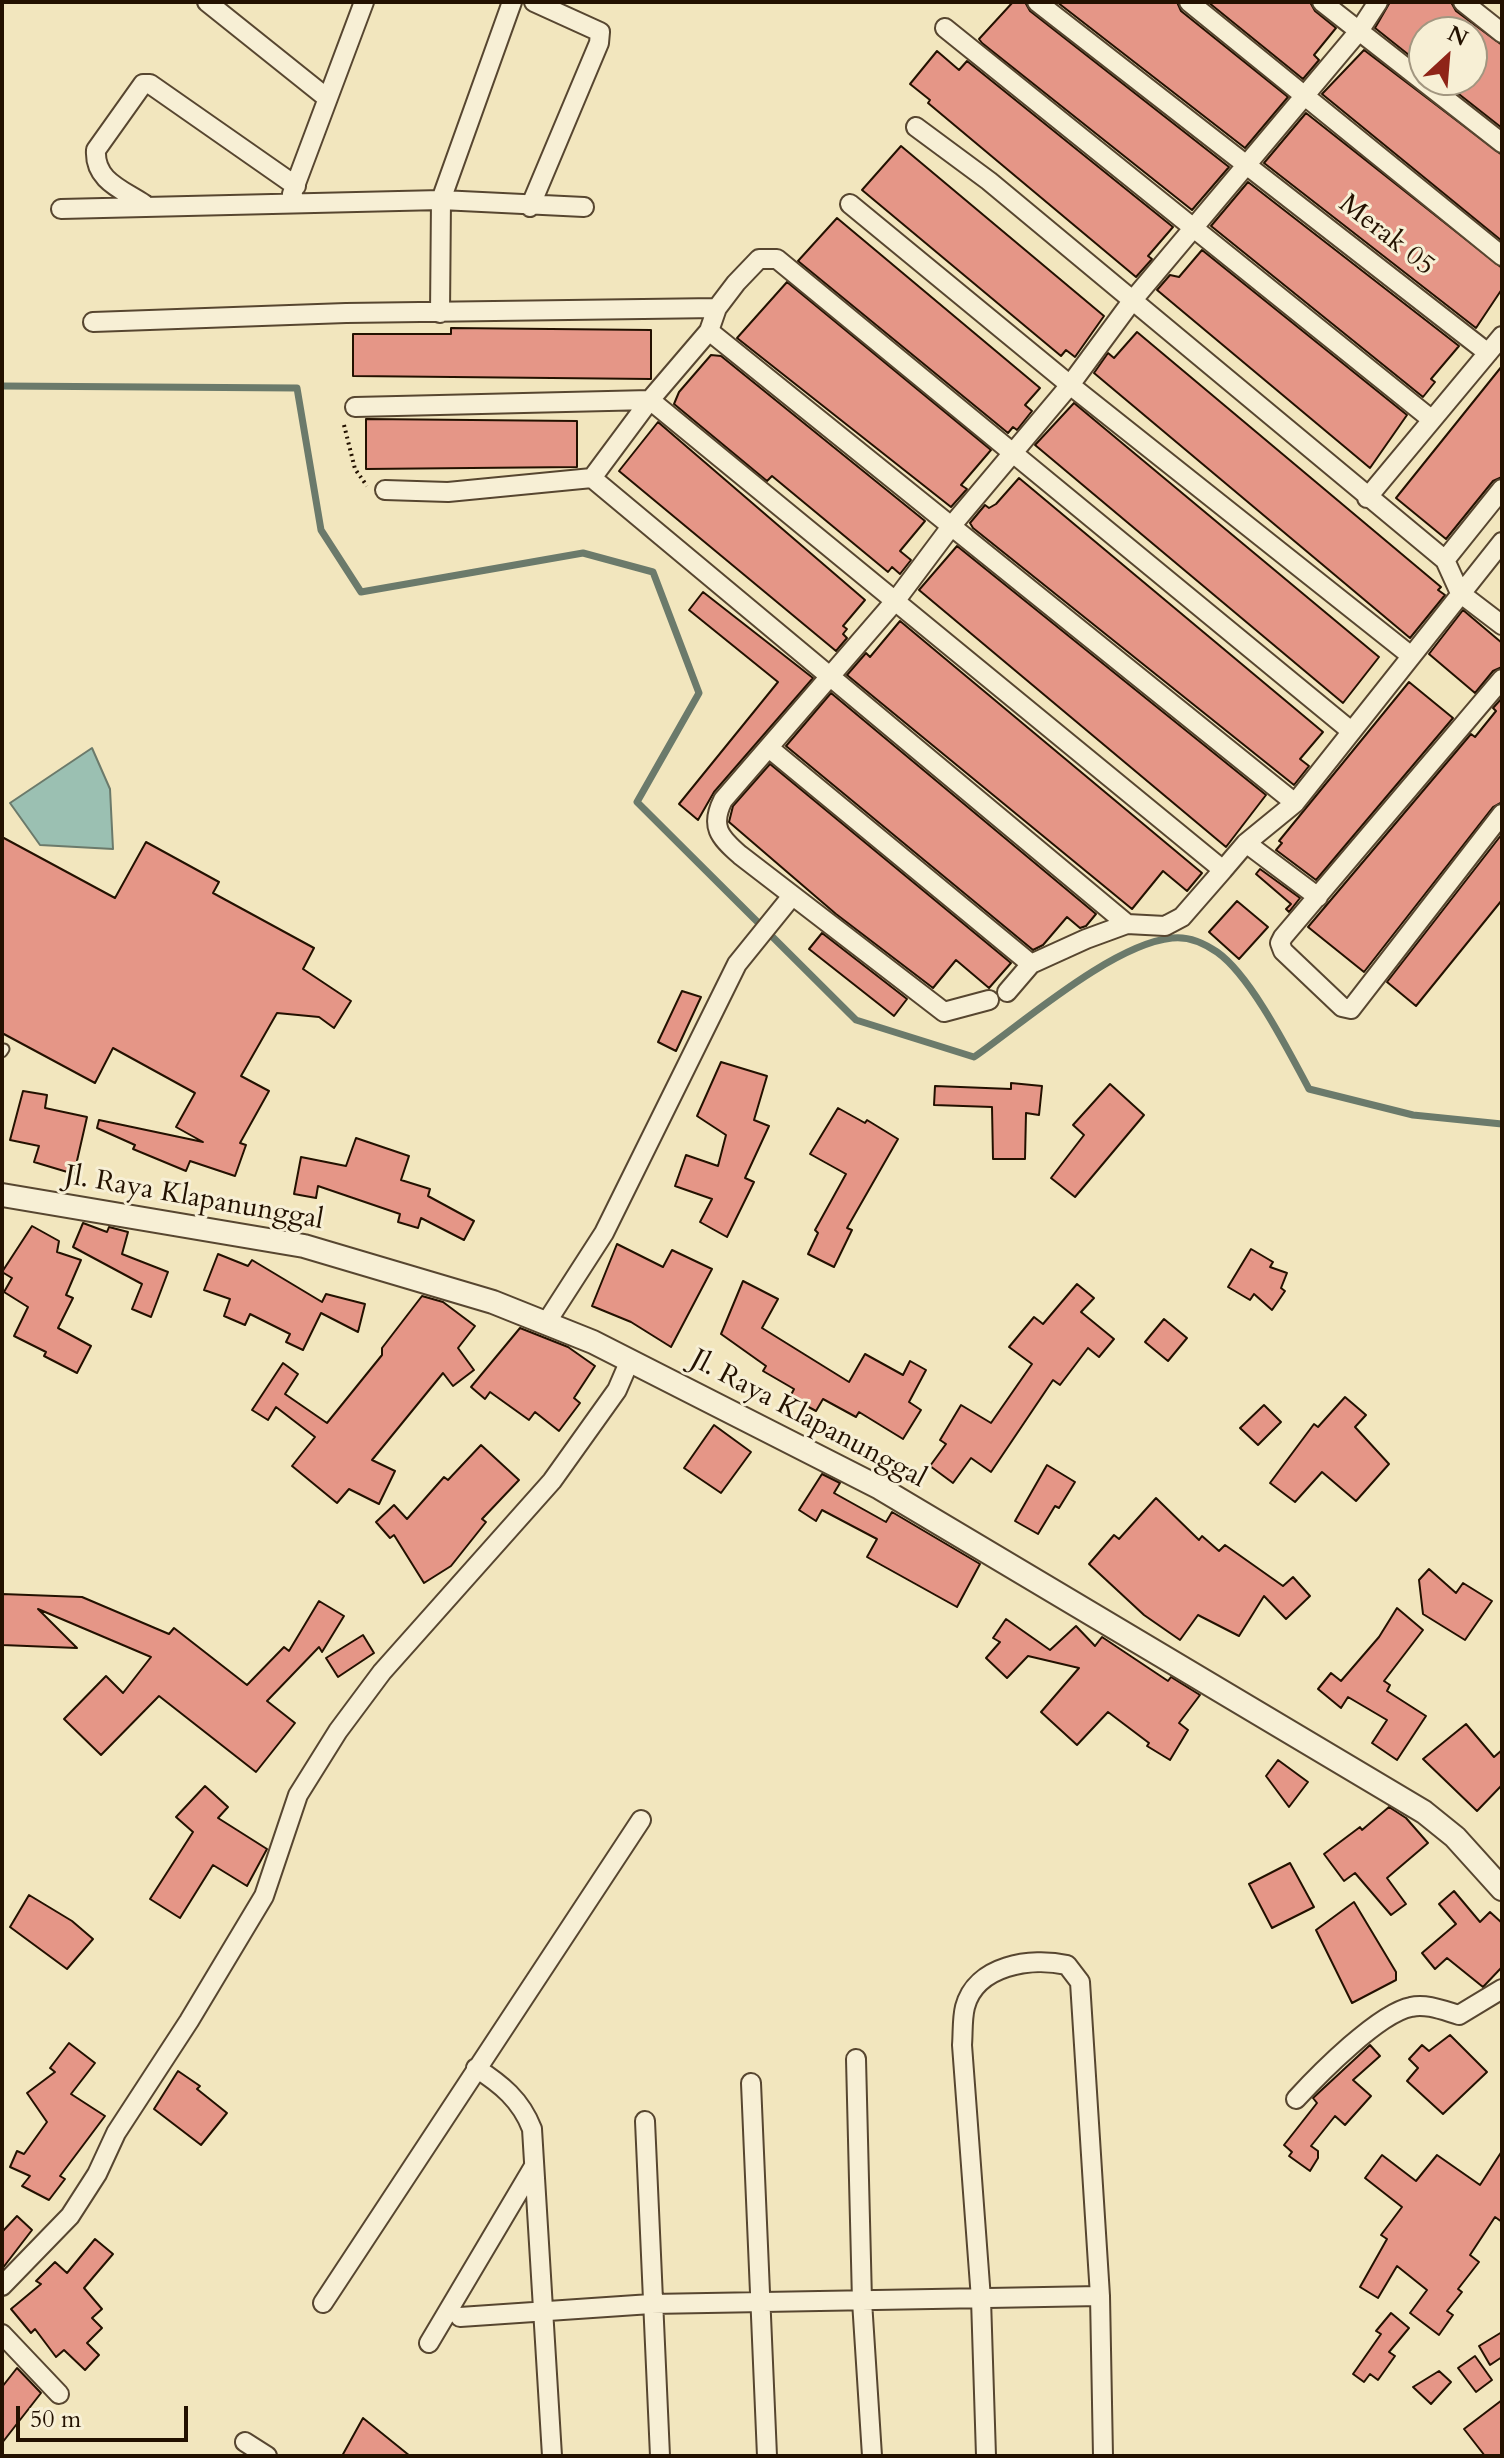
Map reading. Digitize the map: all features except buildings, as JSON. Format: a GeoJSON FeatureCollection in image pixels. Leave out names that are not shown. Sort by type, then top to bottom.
{"type":"FeatureCollection","features":[{"type":"Feature","properties":{"kind":"street"},"geometry":{"type":"LineString","coordinates":[[207,2],[327,98]]}},
{"type":"Feature","properties":{"kind":"street"},"geometry":{"type":"LineString","coordinates":[[287,204],[364,2]]}},
{"type":"Feature","properties":{"kind":"street"},"geometry":{"type":"LineString","coordinates":[[440,313],[441,200],[512,2]]}},
{"type":"Feature","properties":{"kind":"street"},"geometry":{"type":"LineString","coordinates":[[530,207],[599,43],[600,32],[534,2]]}},
{"type":"Feature","properties":{"kind":"street","name":"Merak 05"},"geometry":{"type":"LineString","coordinates":[[1037,2],[1488,353]]}},
{"type":"Feature","properties":{"kind":"street"},"geometry":{"type":"LineString","coordinates":[[1189,2],[1307,94],[1502,256]]}},
{"type":"Feature","properties":{"kind":"street"},"geometry":{"type":"LineString","coordinates":[[1322,2],[1502,143]]}},
{"type":"Feature","properties":{"kind":"street"},"geometry":{"type":"LineString","coordinates":[[989,1000],[944,1012],[727,844],[715,827],[716,815],[723,800],[896,600],[953,524],[1070,385],[1132,301],[1359,31],[1378,2]]}},
{"type":"Feature","properties":{"kind":"street"},"geometry":{"type":"LineString","coordinates":[[1463,2],[1502,33]]}},
{"type":"Feature","properties":{"kind":"street"},"geometry":{"type":"LineString","coordinates":[[945,28],[1431,419]]}},
{"type":"Feature","properties":{"kind":"street"},"geometry":{"type":"LineString","coordinates":[[144,204],[99,175],[95,163],[96,150],[143,84],[150,84],[296,186]]}},
{"type":"Feature","properties":{"kind":"street"},"geometry":{"type":"LineString","coordinates":[[916,127],[956,155],[1445,560],[1460,593],[1502,625]]}},
{"type":"Feature","properties":{"kind":"street"},"geometry":{"type":"LineString","coordinates":[[61,209],[144,204],[441,200],[530,207],[584,207]]}},
{"type":"Feature","properties":{"kind":"street"},"geometry":{"type":"LineString","coordinates":[[850,204],[1070,385],[1410,655]]}},
{"type":"Feature","properties":{"kind":"street"},"geometry":{"type":"LineString","coordinates":[[592,478],[650,400],[709,331],[717,308],[759,259],[777,259],[1351,731]]}},
{"type":"Feature","properties":{"kind":"street"},"geometry":{"type":"LineString","coordinates":[[93,322],[717,308]]}},
{"type":"Feature","properties":{"kind":"street"},"geometry":{"type":"LineString","coordinates":[[709,331],[953,524],[1295,803]]}},
{"type":"Feature","properties":{"kind":"street"},"geometry":{"type":"LineString","coordinates":[[1367,498],[1502,336]]}},
{"type":"Feature","properties":{"kind":"street"},"geometry":{"type":"LineString","coordinates":[[355,407],[650,400],[1223,870]]}},
{"type":"Feature","properties":{"kind":"street"},"geometry":{"type":"LineString","coordinates":[[385,490],[448,492],[592,478],[1127,924]]}},
{"type":"Feature","properties":{"kind":"street"},"geometry":{"type":"LineString","coordinates":[[1445,560],[1502,489]]}},
{"type":"Feature","properties":{"kind":"street"},"geometry":{"type":"LineString","coordinates":[[1007,992],[1031,964],[1127,924],[1165,926],[1182,917],[1246,843],[1295,803],[1502,542]]}},
{"type":"Feature","properties":{"kind":"street"},"geometry":{"type":"LineString","coordinates":[[1502,679],[1280,943],[1283,951],[1342,1007],[1351,1009],[1502,814]]}},
{"type":"Feature","properties":{"kind":"street"},"geometry":{"type":"LineString","coordinates":[[769,748],[1031,964]]}},
{"type":"Feature","properties":{"kind":"street"},"geometry":{"type":"LineString","coordinates":[[1246,843],[1318,897]]}},
{"type":"Feature","properties":{"kind":"street"},"geometry":{"type":"LineString","coordinates":[[546,1323],[604,1233],[737,964],[792,896]]}},
{"type":"Feature","properties":{"kind":"street","name":"Jl. Raya Klapanunggal"},"geometry":{"type":"LineString","coordinates":[[2,1195],[304,1246],[493,1302],[630,1360],[880,1488],[1424,1812],[1455,1837],[1502,1889]]}},
{"type":"Feature","properties":{"kind":"street"},"geometry":{"type":"LineString","coordinates":[[2,2286],[70,2216],[97,2174],[116,2133],[189,2021],[264,1896],[298,1795],[338,1731],[382,1672],[552,1481],[617,1390],[630,1360]]}},
{"type":"Feature","properties":{"kind":"street"},"geometry":{"type":"LineString","coordinates":[[323,2303],[641,1820]]}},
{"type":"Feature","properties":{"kind":"street"},"geometry":{"type":"LineString","coordinates":[[986,2456],[981,2299],[962,2045],[965,2006],[976,1986],[992,1972],[1042,1960],[1067,1965],[1080,1982],[1100,2296],[1103,2456]]}},
{"type":"Feature","properties":{"kind":"street"},"geometry":{"type":"LineString","coordinates":[[1296,2099],[1340,2053],[1402,2010],[1426,2007],[1459,2015],[1502,1989]]}},
{"type":"Feature","properties":{"kind":"street"},"geometry":{"type":"LineString","coordinates":[[856,2059],[862,2301],[872,2456]]}},
{"type":"Feature","properties":{"kind":"street"},"geometry":{"type":"LineString","coordinates":[[476,2068],[509,2092],[526,2112],[532,2129],[546,2314],[552,2456]]}},
{"type":"Feature","properties":{"kind":"street"},"geometry":{"type":"LineString","coordinates":[[751,2083],[767,2456]]}},
{"type":"Feature","properties":{"kind":"street"},"geometry":{"type":"LineString","coordinates":[[645,2121],[660,2456]]}},
{"type":"Feature","properties":{"kind":"street"},"geometry":{"type":"LineString","coordinates":[[429,2343],[534,2166]]}},
{"type":"Feature","properties":{"kind":"street"},"geometry":{"type":"LineString","coordinates":[[460,2317],[546,2314],[651,2304],[1100,2296]]}},
{"type":"Feature","properties":{"kind":"street"},"geometry":{"type":"LineString","coordinates":[[2,2335],[59,2394]]}},
{"type":"Feature","properties":{"kind":"street"},"geometry":{"type":"LineString","coordinates":[[245,2442],[267,2456]]}},
{"type":"Feature","properties":{"kind":"path"},"geometry":{"type":"LineString","coordinates":[[355,407],[343,427],[355,469],[364,484],[385,490]]}},
{"type":"Feature","properties":{"kind":"shaded area"},"geometry":{"type":"Polygon","coordinates":[[[92,748],[110,789],[113,849],[40,845],[10,803],[92,748]]]}},
{"type":"Feature","properties":{"kind":"waterway"},"geometry":{"type":"LineString","coordinates":[[2,386],[297,388],[321,530],[361,592],[583,553],[653,572],[699,693],[637,802],[856,1020],[974,1057],[1070,987],[1123,954],[1149,943],[1184,938],[1217,952],[1243,978],[1309,1089],[1413,1115],[1502,1124]]}}]}
